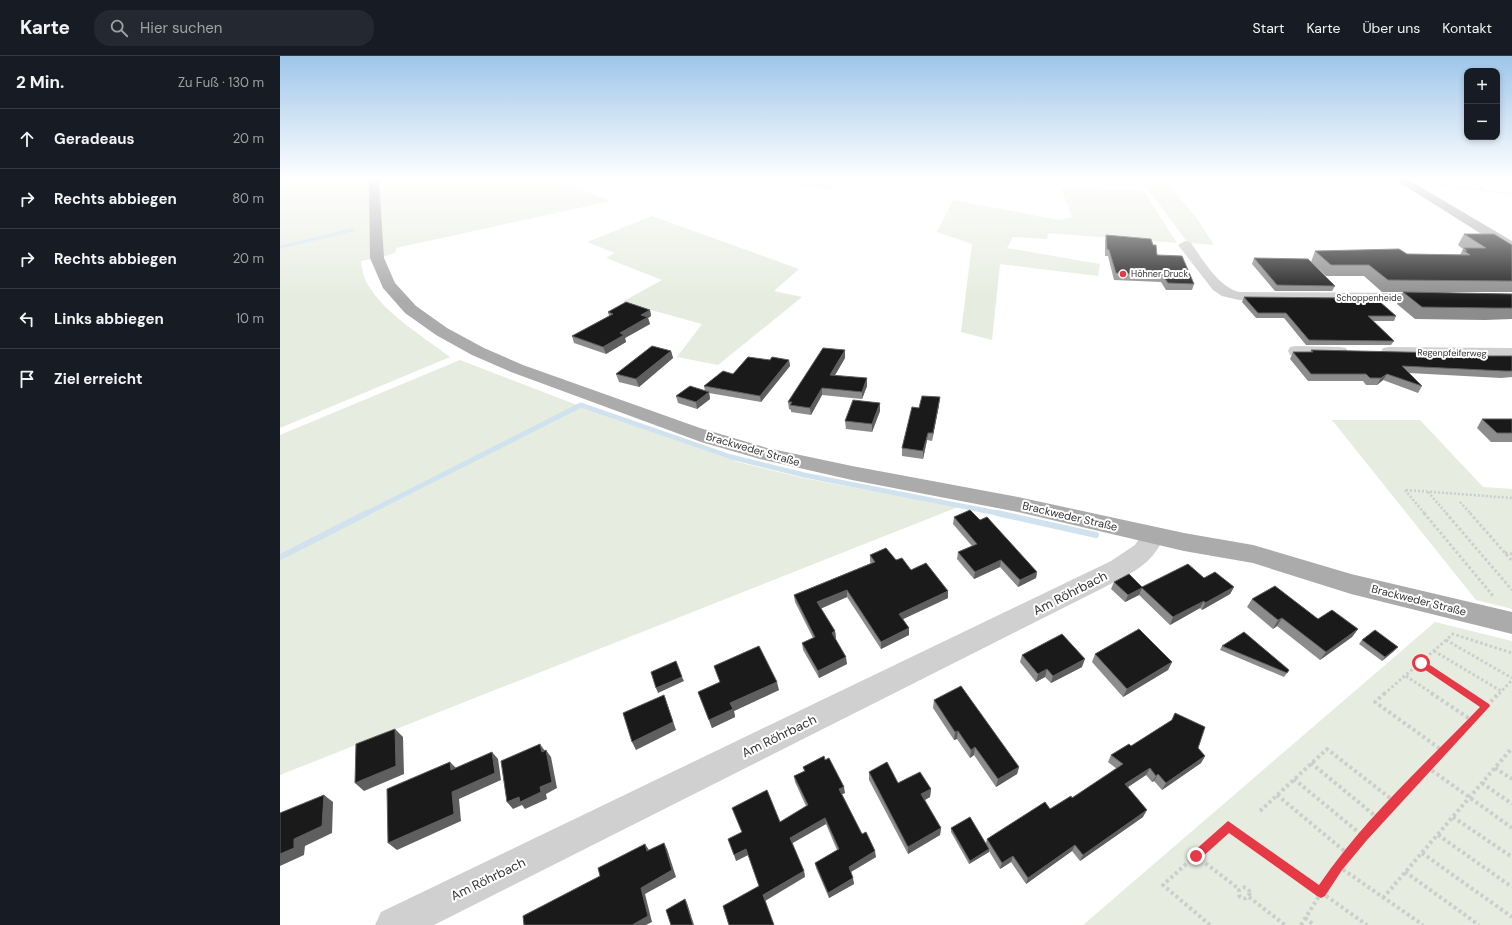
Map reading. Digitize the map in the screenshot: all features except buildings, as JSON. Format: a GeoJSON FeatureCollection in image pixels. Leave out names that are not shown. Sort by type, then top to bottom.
{"type":"FeatureCollection","features":[{"type":"Feature","properties":{"kind":"main road","name":"Brackweder Straße"},"geometry":{"type":"LineString","coordinates":[[376,220],[377,258],[379,268],[384,280],[396,296],[422,318],[474,351],[570,388],[740,447],[801,463],[997,500],[1165,538],[1218,557],[1248,565],[1288,574],[1326,577],[1512,623]]}},
{"type":"Feature","properties":{"kind":"main road"},"geometry":{"type":"LineString","coordinates":[[1468,220],[1512,247]]}},
{"type":"Feature","properties":{"kind":"street","name":"Schoppenheide"},"geometry":{"type":"LineString","coordinates":[[1184,245],[1218,288],[1228,293],[1250,296],[1448,298]]}},
{"type":"Feature","properties":{"kind":"street","name":"Regenpfeiferweg"},"geometry":{"type":"LineString","coordinates":[[1296,351],[1512,353]]}},
{"type":"Feature","properties":{"kind":"street","name":"Am Röhrbach"},"geometry":{"type":"LineString","coordinates":[[394,925],[1094,581],[1133,560],[1149,546],[1165,538]]}},
{"type":"Feature","properties":{"kind":"path"},"geometry":{"type":"LineString","coordinates":[[1494,597],[1405,490],[1512,498]]}},
{"type":"Feature","properties":{"kind":"path"},"geometry":{"type":"LineString","coordinates":[[1428,492],[1512,590]]}},
{"type":"Feature","properties":{"kind":"path"},"geometry":{"type":"LineString","coordinates":[[1460,502],[1512,561]]}},
{"type":"Feature","properties":{"kind":"path"},"geometry":{"type":"LineString","coordinates":[[1505,553],[1512,554]]}},
{"type":"Feature","properties":{"kind":"path"},"geometry":{"type":"LineString","coordinates":[[1443,751],[1376,702],[1453,634],[1512,653]]}},
{"type":"Feature","properties":{"kind":"path"},"geometry":{"type":"LineString","coordinates":[[1301,925],[1338,866],[1363,836],[1512,679],[1446,640]]}},
{"type":"Feature","properties":{"kind":"path"},"geometry":{"type":"LineString","coordinates":[[1434,651],[1501,691]]}},
{"type":"Feature","properties":{"kind":"path"},"geometry":{"type":"LineString","coordinates":[[1421,663],[1486,706]]}},
{"type":"Feature","properties":{"kind":"path"},"geometry":{"type":"LineString","coordinates":[[1406,676],[1472,721]]}},
{"type":"Feature","properties":{"kind":"path"},"geometry":{"type":"LineString","coordinates":[[1260,811],[1327,748],[1395,802]]}},
{"type":"Feature","properties":{"kind":"path"},"geometry":{"type":"LineString","coordinates":[[1383,898],[1511,751]]}},
{"type":"Feature","properties":{"kind":"path"},"geometry":{"type":"LineString","coordinates":[[1311,763],[1379,819]]}},
{"type":"Feature","properties":{"kind":"path"},"geometry":{"type":"LineString","coordinates":[[1428,767],[1512,828]]}},
{"type":"Feature","properties":{"kind":"path"},"geometry":{"type":"LineString","coordinates":[[1495,768],[1512,779]]}},
{"type":"Feature","properties":{"kind":"path"},"geometry":{"type":"LineString","coordinates":[[1294,779],[1363,836]]}},
{"type":"Feature","properties":{"kind":"path"},"geometry":{"type":"LineString","coordinates":[[1482,783],[1512,804]]}},
{"type":"Feature","properties":{"kind":"path"},"geometry":{"type":"LineString","coordinates":[[1277,795],[1348,854]]}},
{"type":"Feature","properties":{"kind":"path"},"geometry":{"type":"LineString","coordinates":[[1453,817],[1512,857]]}},
{"type":"Feature","properties":{"kind":"path"},"geometry":{"type":"LineString","coordinates":[[1210,925],[1163,885],[1228,826],[1367,925]]}},
{"type":"Feature","properties":{"kind":"path"},"geometry":{"type":"LineString","coordinates":[[1438,835],[1512,887]]}},
{"type":"Feature","properties":{"kind":"path"},"geometry":{"type":"LineString","coordinates":[[1422,853],[1512,917]]}},
{"type":"Feature","properties":{"kind":"path"},"geometry":{"type":"LineString","coordinates":[[1196,856],[1239,889],[1242,887],[1246,889],[1249,897],[1285,925]]}},
{"type":"Feature","properties":{"kind":"path"},"geometry":{"type":"LineString","coordinates":[[1338,866],[1423,925]]}},
{"type":"Feature","properties":{"kind":"path"},"geometry":{"type":"LineString","coordinates":[[1406,872],[1479,925]]}},
{"type":"Feature","properties":{"kind":"path"},"geometry":{"type":"LineString","coordinates":[[1239,889],[1238,893],[1242,897],[1246,899],[1249,897]]}},
{"type":"Feature","properties":{"kind":"path"},"geometry":{"type":"LineString","coordinates":[[1305,918],[1314,925]]}},
{"type":"Feature","properties":{"kind":"shaded area"},"geometry":{"type":"Polygon","coordinates":[[[280,220],[526,220],[396,248],[396,252],[390,255],[361,261],[363,274],[367,283],[375,296],[384,306],[450,357],[280,428],[280,220]]]}},
{"type":"Feature","properties":{"kind":"shaded area"},"geometry":{"type":"Polygon","coordinates":[[[643,220],[662,220],[799,269],[774,291],[802,297],[718,365],[677,357],[702,324],[622,302],[662,280],[606,258],[615,253],[587,242],[643,220]]]}},
{"type":"Feature","properties":{"kind":"shaded area"},"geometry":{"type":"Polygon","coordinates":[[[943,220],[1162,220],[1177,243],[1048,233],[1047,239],[1013,237],[1007,248],[1100,264],[1098,276],[1000,264],[992,340],[961,332],[972,244],[937,232],[943,220]]]}},
{"type":"Feature","properties":{"kind":"shaded area"},"geometry":{"type":"Polygon","coordinates":[[[1171,220],[1198,220],[1214,245],[1188,243],[1171,220]]]}},
{"type":"Feature","properties":{"kind":"shaded area"},"geometry":{"type":"Polygon","coordinates":[[[460,360],[577,405],[280,554],[280,435],[460,360]]]}},
{"type":"Feature","properties":{"kind":"shaded area"},"geometry":{"type":"Polygon","coordinates":[[[581,407],[738,462],[803,478],[958,507],[280,775],[280,558],[581,407]]]}},
{"type":"Feature","properties":{"kind":"shaded area"},"geometry":{"type":"Polygon","coordinates":[[[1332,420],[1420,420],[1483,487],[1512,489],[1512,609],[1476,600],[1332,420]]]}},
{"type":"Feature","properties":{"kind":"shaded area"},"geometry":{"type":"Polygon","coordinates":[[[1435,622],[1512,641],[1512,925],[1083,925],[1435,622]]]}},
{"type":"Feature","properties":{"kind":"waterway"},"geometry":{"type":"LineString","coordinates":[[280,247],[353,230]]}},
{"type":"Feature","properties":{"kind":"waterway"},"geometry":{"type":"LineString","coordinates":[[365,514],[581,405],[731,457],[804,475],[998,513]]}},
{"type":"Feature","properties":{"kind":"waterway"},"geometry":{"type":"LineString","coordinates":[[280,557],[367,513]]}},
{"type":"Feature","properties":{"kind":"waterway"},"geometry":{"type":"LineString","coordinates":[[998,513],[1002,514]]}},
{"type":"Feature","properties":{"kind":"waterway"},"geometry":{"type":"LineString","coordinates":[[998,513],[1096,535]]}},
{"type":"Feature","properties":{"kind":"place","name":"Höhner Druck"},"geometry":{"type":"Point","coordinates":[1123,274]}},
{"type":"Feature","properties":{"kind":"route"},"geometry":{"type":"LineString","coordinates":[[1196,856],[1228,826],[1321,893],[1338,866],[1363,836],[1486,706],[1421,663]]}}]}
